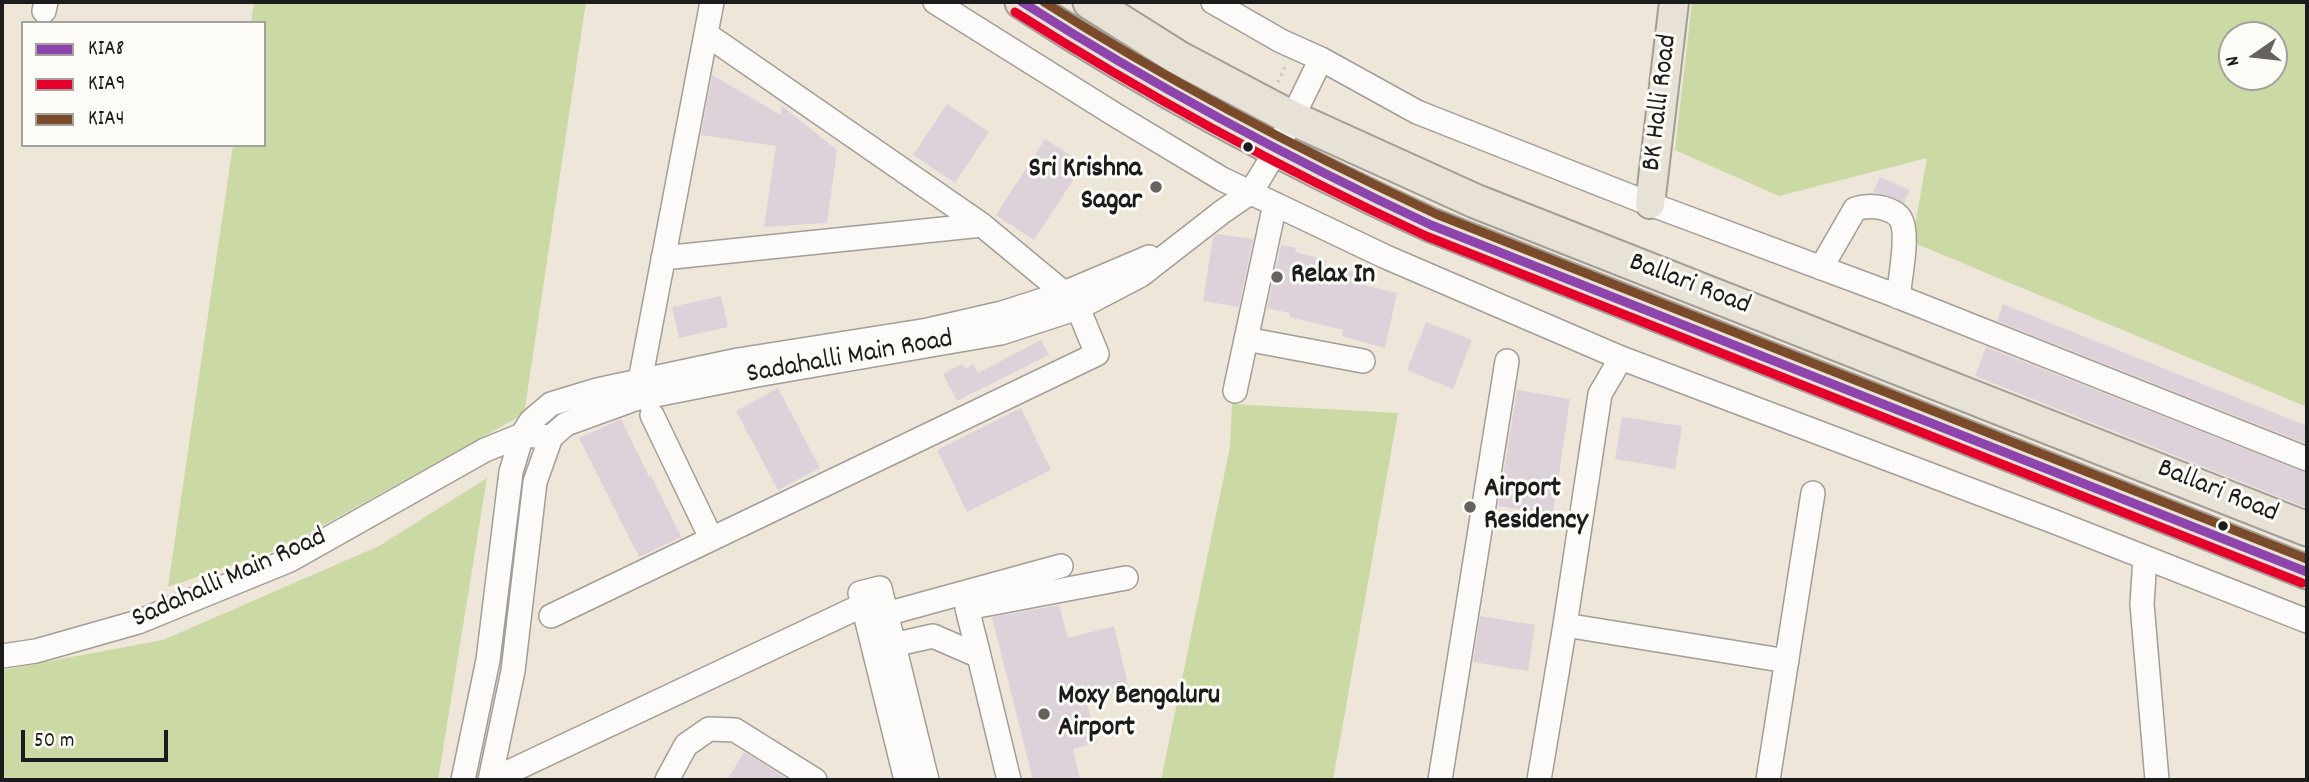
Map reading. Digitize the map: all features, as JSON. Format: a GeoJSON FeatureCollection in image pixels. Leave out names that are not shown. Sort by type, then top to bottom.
{"type":"FeatureCollection","features":[{"type":"Feature","properties":{"kind":"highway","name":"Ballari Road"},"geometry":{"type":"LineString","coordinates":[[1022,2],[1163,89],[1276,151],[1336,182],[1431,225],[2307,572]]}},
{"type":"Feature","properties":{"kind":"highway","name":"Ballari Road"},"geometry":{"type":"LineString","coordinates":[[1090,2],[1177,57],[1292,118],[1475,201],[2307,529]]}},
{"type":"Feature","properties":{"kind":"main road","name":"BK Halli Road"},"geometry":{"type":"LineString","coordinates":[[1650,204],[1674,2]]}},
{"type":"Feature","properties":{"kind":"street"},"geometry":{"type":"LineString","coordinates":[[639,381],[712,2]]}},
{"type":"Feature","properties":{"kind":"street"},"geometry":{"type":"LineString","coordinates":[[935,2],[1222,178],[1386,257],[1621,358],[2307,621]]}},
{"type":"Feature","properties":{"kind":"street"},"geometry":{"type":"LineString","coordinates":[[1213,2],[1417,112],[1650,204],[1898,297],[2307,459]]}},
{"type":"Feature","properties":{"kind":"street"},"geometry":{"type":"LineString","coordinates":[[551,616],[1097,354],[1071,300],[982,225],[706,34]]}},
{"type":"Feature","properties":{"kind":"street"},"geometry":{"type":"LineString","coordinates":[[1251,192],[1276,151],[1321,59]]}},
{"type":"Feature","properties":{"kind":"street","name":"Sadahalli Main Road"},"geometry":{"type":"LineString","coordinates":[[2,656],[36,651],[138,622],[290,560],[485,450],[522,435],[551,437],[566,424],[635,399],[723,373],[1071,300],[1138,260],[1169,251],[1251,192]]}},
{"type":"Feature","properties":{"kind":"street"},"geometry":{"type":"LineString","coordinates":[[1235,391],[1275,204]]}},
{"type":"Feature","properties":{"kind":"street"},"geometry":{"type":"LineString","coordinates":[[1821,268],[1855,209],[1886,209],[1897,214],[1902,220],[1904,232],[1898,297]]}},
{"type":"Feature","properties":{"kind":"street"},"geometry":{"type":"LineString","coordinates":[[663,258],[982,225]]}},
{"type":"Feature","properties":{"kind":"street"},"geometry":{"type":"LineString","coordinates":[[1246,339],[1363,360]]}},
{"type":"Feature","properties":{"kind":"street"},"geometry":{"type":"LineString","coordinates":[[1539,780],[1600,394],[1621,358]]}},
{"type":"Feature","properties":{"kind":"street"},"geometry":{"type":"LineString","coordinates":[[1445,780],[1507,361]]}},
{"type":"Feature","properties":{"kind":"street","name":"Sadahalli Main Road"},"geometry":{"type":"LineString","coordinates":[[522,435],[531,421],[551,404],[639,381],[723,373]]}},
{"type":"Feature","properties":{"kind":"street"},"geometry":{"type":"LineString","coordinates":[[652,415],[711,538]]}},
{"type":"Feature","properties":{"kind":"street"},"geometry":{"type":"LineString","coordinates":[[463,780],[488,660],[511,472],[522,435]]}},
{"type":"Feature","properties":{"kind":"street"},"geometry":{"type":"LineString","coordinates":[[491,780],[513,671],[535,482],[551,437]]}},
{"type":"Feature","properties":{"kind":"street"},"geometry":{"type":"LineString","coordinates":[[1768,780],[1813,493]]}},
{"type":"Feature","properties":{"kind":"street"},"geometry":{"type":"LineString","coordinates":[[2145,558],[2142,604],[2157,780]]}},
{"type":"Feature","properties":{"kind":"street"},"geometry":{"type":"LineString","coordinates":[[965,600],[1061,566]]}},
{"type":"Feature","properties":{"kind":"street"},"geometry":{"type":"LineString","coordinates":[[886,614],[965,600],[1126,578]]}},
{"type":"Feature","properties":{"kind":"street"},"geometry":{"type":"LineString","coordinates":[[491,780],[867,595]]}},
{"type":"Feature","properties":{"kind":"street"},"geometry":{"type":"LineString","coordinates":[[867,595],[886,614],[927,780]]}},
{"type":"Feature","properties":{"kind":"street"},"geometry":{"type":"LineString","coordinates":[[867,595],[906,780]]}},
{"type":"Feature","properties":{"kind":"street"},"geometry":{"type":"LineString","coordinates":[[965,600],[1009,780]]}},
{"type":"Feature","properties":{"kind":"street"},"geometry":{"type":"LineString","coordinates":[[1565,625],[1787,661]]}},
{"type":"Feature","properties":{"kind":"street"},"geometry":{"type":"LineString","coordinates":[[893,645],[933,636],[979,656]]}},
{"type":"Feature","properties":{"kind":"street"},"geometry":{"type":"LineString","coordinates":[[667,780],[686,745],[709,729],[735,730],[815,780]]}},
{"type":"Feature","properties":{"kind":"path"},"geometry":{"type":"LineString","coordinates":[[1277,83],[1287,64]]}},
{"type":"Feature","properties":{"kind":"green space"},"geometry":{"type":"Polygon","coordinates":[[[254,2],[586,2],[524,414],[284,547],[168,587],[233,147],[266,147],[266,21],[251,21],[254,2]]]}},
{"type":"Feature","properties":{"kind":"green space"},"geometry":{"type":"Polygon","coordinates":[[[1692,2],[2307,2],[2307,407],[1912,242],[1927,158],[1779,196],[1675,150],[1692,2]]]}},
{"type":"Feature","properties":{"kind":"green space"},"geometry":{"type":"Polygon","coordinates":[[[1232,404],[1398,413],[1333,780],[1161,780],[1230,447],[1232,404]]]}},
{"type":"Feature","properties":{"kind":"green space"},"geometry":{"type":"Polygon","coordinates":[[[487,478],[438,780],[2,780],[2,670],[163,640],[379,546],[487,478]]]}},
{"type":"Feature","properties":{"kind":"building"},"geometry":{"type":"Polygon","coordinates":[[[712,75],[781,115],[782,106],[837,150],[827,223],[764,227],[776,146],[701,135],[712,75]]]}},
{"type":"Feature","properties":{"kind":"building"},"geometry":{"type":"Polygon","coordinates":[[[947,104],[989,132],[955,183],[913,155],[947,104]]]}},
{"type":"Feature","properties":{"kind":"building"},"geometry":{"type":"Polygon","coordinates":[[[1045,139],[1084,164],[1034,240],[996,215],[1045,139]]]}},
{"type":"Feature","properties":{"kind":"building"},"geometry":{"type":"Polygon","coordinates":[[[1880,177],[1910,190],[1904,203],[1887,195],[1873,193],[1880,177]]]}},
{"type":"Feature","properties":{"kind":"building"},"geometry":{"type":"Polygon","coordinates":[[[1217,234],[1253,239],[1239,307],[1203,301],[1213,237],[1217,234]]]}},
{"type":"Feature","properties":{"kind":"building"},"geometry":{"type":"Polygon","coordinates":[[[1281,245],[1296,248],[1295,252],[1327,260],[1325,265],[1354,272],[1351,282],[1397,293],[1385,348],[1342,336],[1343,330],[1290,317],[1290,313],[1267,308],[1281,245]]]}},
{"type":"Feature","properties":{"kind":"building"},"geometry":{"type":"Polygon","coordinates":[[[721,296],[728,327],[679,338],[672,307],[721,296]]]}},
{"type":"Feature","properties":{"kind":"building"},"geometry":{"type":"Polygon","coordinates":[[[2003,304],[2307,426],[2307,444],[1997,321],[2003,304]]]}},
{"type":"Feature","properties":{"kind":"building"},"geometry":{"type":"Polygon","coordinates":[[[1426,322],[1472,340],[1453,389],[1407,370],[1426,322]]]}},
{"type":"Feature","properties":{"kind":"building"},"geometry":{"type":"Polygon","coordinates":[[[1041,340],[1049,355],[957,401],[943,374],[962,364],[965,369],[973,364],[978,373],[1041,340]]]}},
{"type":"Feature","properties":{"kind":"building"},"geometry":{"type":"Polygon","coordinates":[[[1986,347],[2307,473],[2307,508],[1975,376],[1986,347]]]}},
{"type":"Feature","properties":{"kind":"building"},"geometry":{"type":"Polygon","coordinates":[[[778,388],[820,468],[778,490],[736,411],[778,388]]]}},
{"type":"Feature","properties":{"kind":"building"},"geometry":{"type":"Polygon","coordinates":[[[1517,390],[1570,399],[1553,515],[1498,506],[1517,390]]]}},
{"type":"Feature","properties":{"kind":"building"},"geometry":{"type":"Polygon","coordinates":[[[1021,408],[1051,470],[967,512],[937,450],[1021,408]]]}},
{"type":"Feature","properties":{"kind":"building"},"geometry":{"type":"Polygon","coordinates":[[[1622,417],[1682,426],[1675,469],[1615,459],[1622,417]]]}},
{"type":"Feature","properties":{"kind":"building"},"geometry":{"type":"Polygon","coordinates":[[[621,419],[681,537],[639,557],[579,438],[621,419]]]}},
{"type":"Feature","properties":{"kind":"building"},"geometry":{"type":"Polygon","coordinates":[[[1059,605],[1068,638],[1114,626],[1129,689],[1086,700],[1097,743],[1073,749],[1080,780],[1033,780],[992,617],[1059,605]]]}},
{"type":"Feature","properties":{"kind":"building"},"geometry":{"type":"Polygon","coordinates":[[[1480,616],[1535,625],[1528,671],[1473,662],[1480,616]]]}},
{"type":"Feature","properties":{"kind":"building"},"geometry":{"type":"Polygon","coordinates":[[[744,752],[759,761],[789,780],[727,780],[744,752]]]}},
{"type":"Feature","properties":{"kind":"transit line","name":"KIA8"},"geometry":{"type":"LineString","coordinates":[[1022,2],[1223,120],[1431,225],[2307,572]]}},
{"type":"Feature","properties":{"kind":"transit line","name":"KIA4"},"geometry":{"type":"LineString","coordinates":[[1044,2],[1139,60],[1237,114],[1436,214],[2307,559]]}},
{"type":"Feature","properties":{"kind":"transit line","name":"KIA9"},"geometry":{"type":"LineString","coordinates":[[1015,12],[1217,131],[1426,236],[2302,583]]}},
{"type":"Feature","properties":{"kind":"place","name":"Sri Krishna Sagar"},"geometry":{"type":"Point","coordinates":[1156,187]}},
{"type":"Feature","properties":{"kind":"place","name":"Relax In"},"geometry":{"type":"Point","coordinates":[1277,277]}},
{"type":"Feature","properties":{"kind":"place","name":"Airport Residency"},"geometry":{"type":"Point","coordinates":[1470,507]}},
{"type":"Feature","properties":{"kind":"place","name":"Moxy Bengaluru Airport"},"geometry":{"type":"Point","coordinates":[1044,714]}}]}
